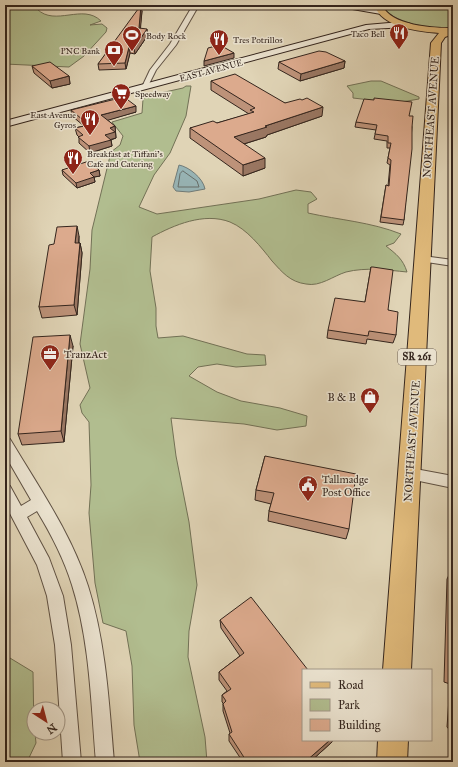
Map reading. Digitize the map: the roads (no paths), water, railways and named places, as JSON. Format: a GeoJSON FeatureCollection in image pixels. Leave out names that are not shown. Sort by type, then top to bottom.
{"type":"FeatureCollection","features":[{"type":"Feature","properties":{"kind":"main road"},"geometry":{"type":"LineString","coordinates":[[341,5],[381,11],[408,25],[453,31]]}},
{"type":"Feature","properties":{"kind":"main road","name":"EAST AVENUE"},"geometry":{"type":"LineString","coordinates":[[5,123],[369,27],[378,23],[381,11]]}},
{"type":"Feature","properties":{"kind":"main road","name":"EAST AVENUE"},"geometry":{"type":"LineString","coordinates":[[369,27],[408,25]]}},
{"type":"Feature","properties":{"kind":"main road","name":"NORTHEAST AVENUE"},"geometry":{"type":"LineString","coordinates":[[423,28],[436,43]]}},
{"type":"Feature","properties":{"kind":"main road","name":"NORTHEAST AVENUE"},"geometry":{"type":"LineString","coordinates":[[397,669],[436,43],[442,35],[453,31]]}},
{"type":"Feature","properties":{"kind":"main road"},"geometry":{"type":"LineString","coordinates":[[392,762],[393,741]]}},
{"type":"Feature","properties":{"kind":"street"},"geometry":{"type":"LineString","coordinates":[[145,87],[153,70],[172,46],[196,5]]}},
{"type":"Feature","properties":{"kind":"street"},"geometry":{"type":"LineString","coordinates":[[423,259],[453,263]]}},
{"type":"Feature","properties":{"kind":"street"},"geometry":{"type":"LineString","coordinates":[[5,443],[61,541],[76,577],[89,619],[96,657],[105,762]]}},
{"type":"Feature","properties":{"kind":"street"},"geometry":{"type":"LineString","coordinates":[[410,474],[453,482]]}},
{"type":"Feature","properties":{"kind":"street"},"geometry":{"type":"LineString","coordinates":[[5,490],[44,564],[54,596],[63,645],[72,762]]}},
{"type":"Feature","properties":{"kind":"street"},"geometry":{"type":"LineString","coordinates":[[18,514],[39,503]]}},
{"type":"Feature","properties":{"kind":"water"},"geometry":{"type":"Polygon","coordinates":[[[179,165],[187,168],[199,177],[205,189],[189,192],[176,191],[173,187],[179,165]]]}},
{"type":"Feature","properties":{"kind":"place","name":"Taco Bell"},"geometry":{"type":"Point","coordinates":[399,50]}},
{"type":"Feature","properties":{"kind":"place","name":"Body Rock"},"geometry":{"type":"Point","coordinates":[132,52]}},
{"type":"Feature","properties":{"kind":"place","name":"Tres Potrillos"},"geometry":{"type":"Point","coordinates":[219,56]}},
{"type":"Feature","properties":{"kind":"place","name":"PNC Bank"},"geometry":{"type":"Point","coordinates":[114,67]}},
{"type":"Feature","properties":{"kind":"place","name":"Speedway"},"geometry":{"type":"Point","coordinates":[121,110]}},
{"type":"Feature","properties":{"kind":"place","name":"East Avenue Gyros"},"geometry":{"type":"Point","coordinates":[90,136]}},
{"type":"Feature","properties":{"kind":"place","name":"Breakfast at Tiffani's Cafe and Catering"},"geometry":{"type":"Point","coordinates":[73,175]}},
{"type":"Feature","properties":{"kind":"place","name":"TranzAct"},"geometry":{"type":"Point","coordinates":[50,371]}},
{"type":"Feature","properties":{"kind":"place","name":"B & B"},"geometry":{"type":"Point","coordinates":[370,414]}},
{"type":"Feature","properties":{"kind":"place","name":"Tallmadge Post Office"},"geometry":{"type":"Point","coordinates":[308,502]}}]}
